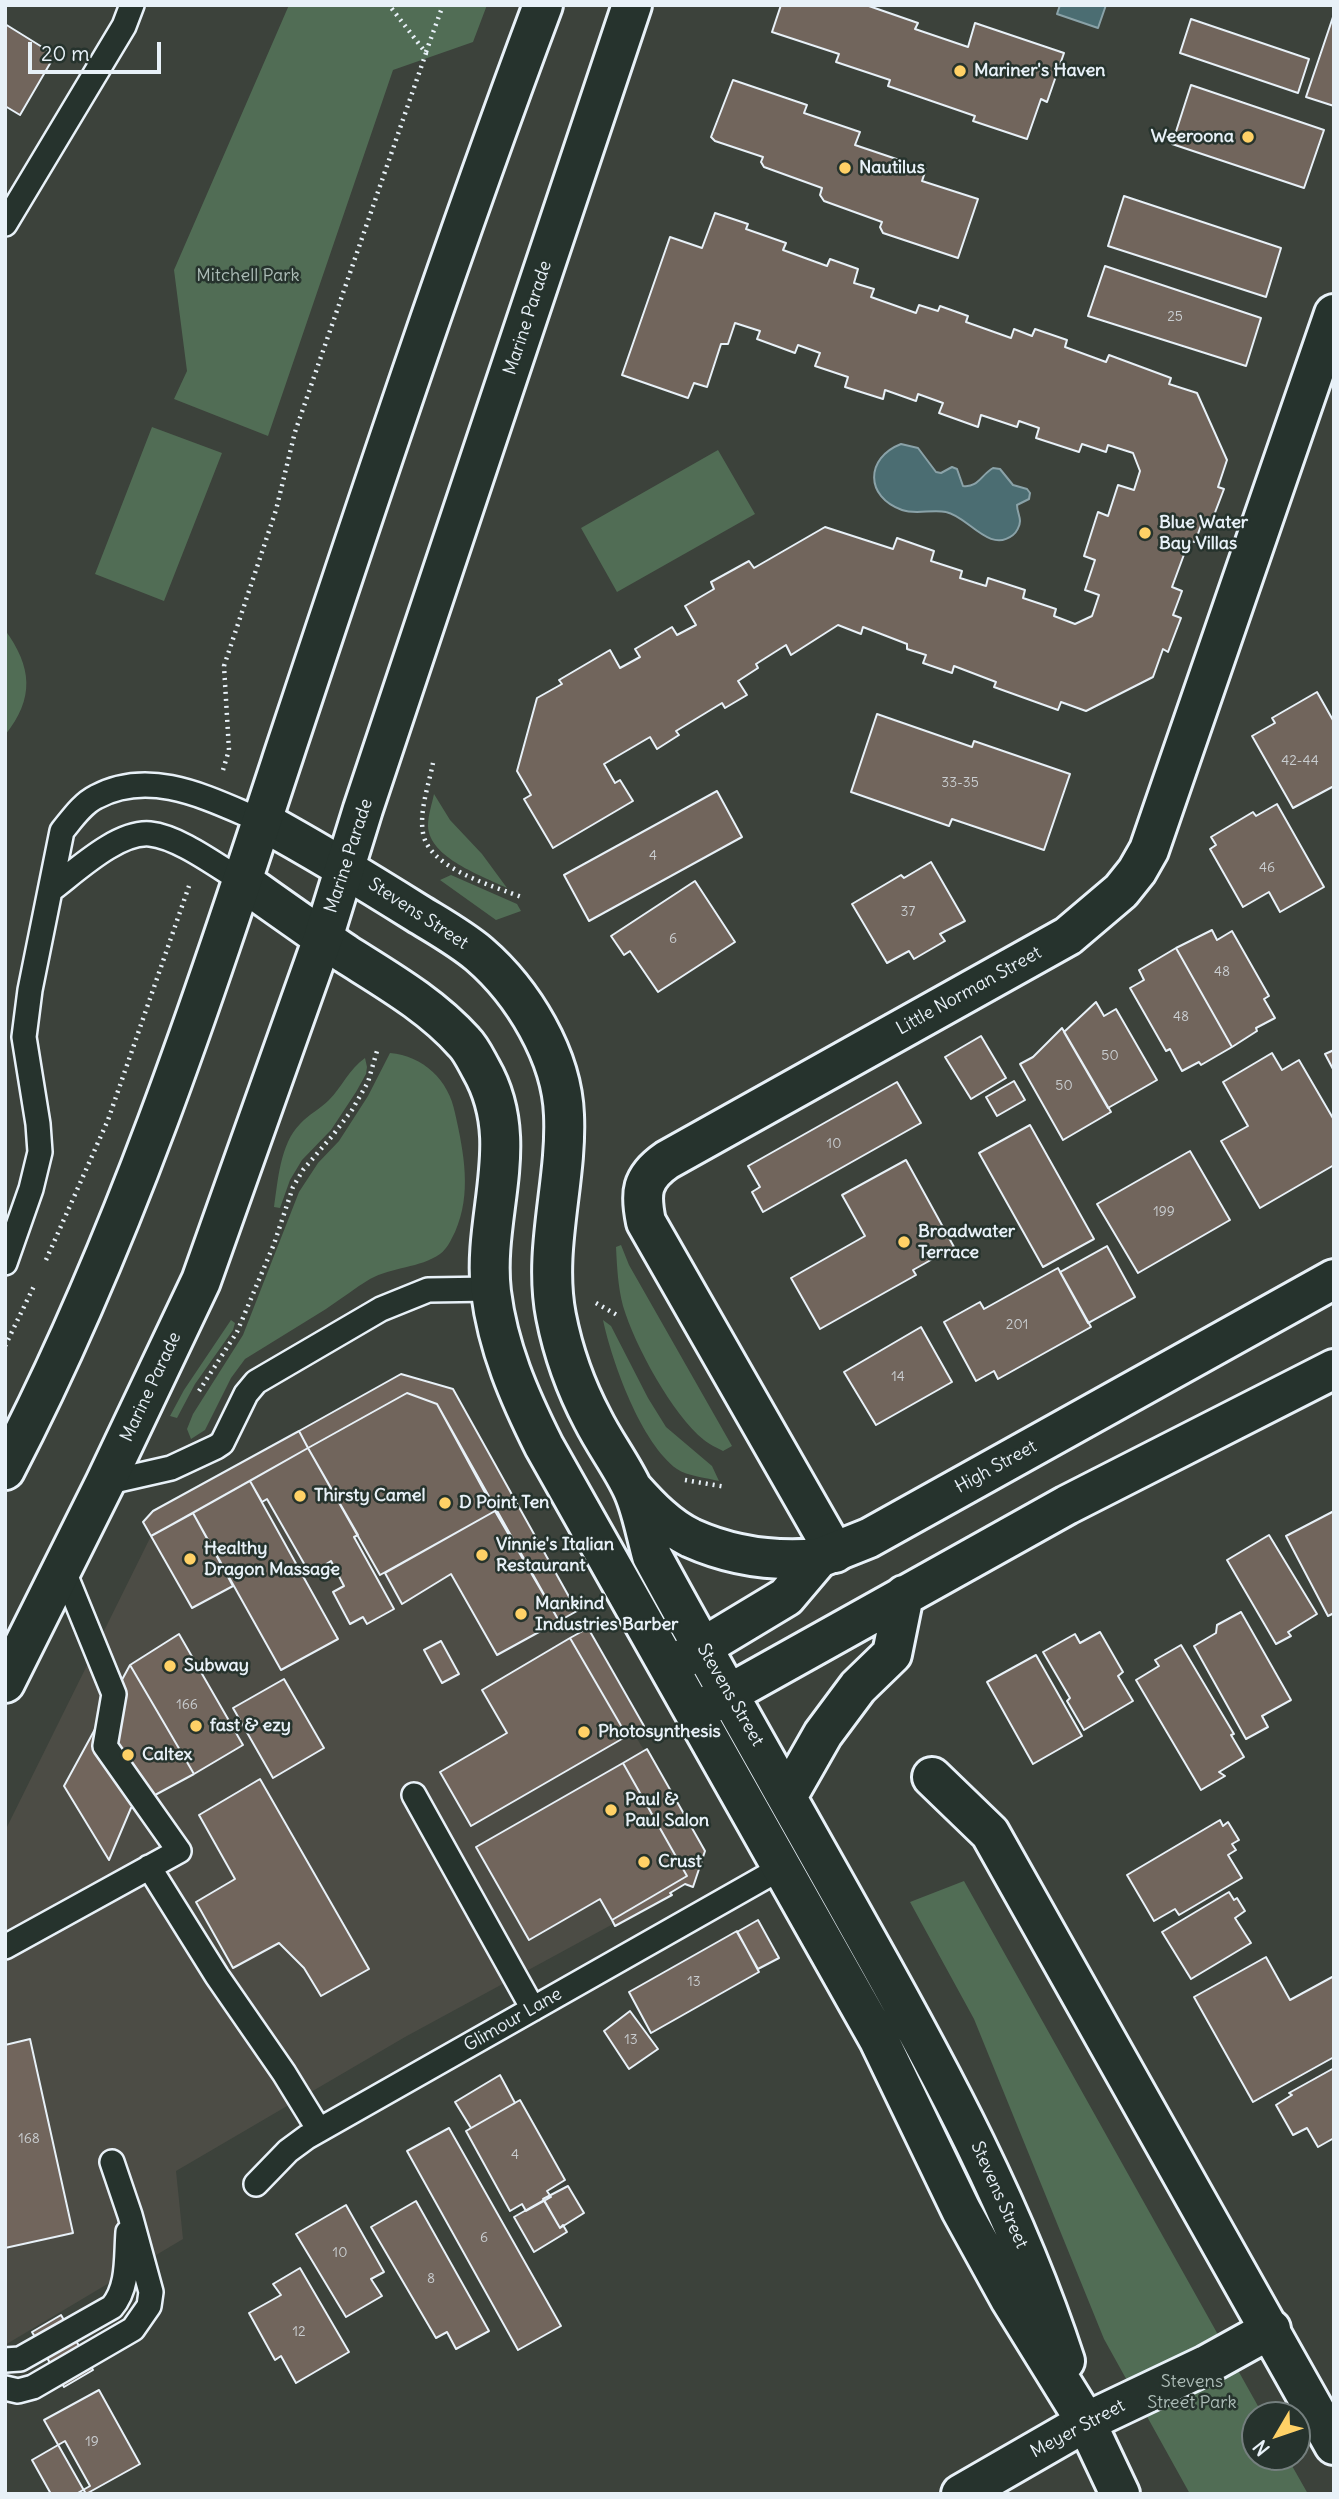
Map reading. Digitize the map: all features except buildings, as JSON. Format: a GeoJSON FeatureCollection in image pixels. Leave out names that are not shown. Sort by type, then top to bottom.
{"type":"FeatureCollection","features":[{"type":"Feature","properties":{"kind":"main road"},"geometry":{"type":"LineString","coordinates":[[5,1470],[111,1245],[203,998],[424,338],[543,5]]}},
{"type":"Feature","properties":{"kind":"main road","name":"Marine Parade"},"geometry":{"type":"LineString","coordinates":[[5,1683],[105,1483],[201,1281],[323,938],[632,5]]}},
{"type":"Feature","properties":{"kind":"main road","name":"Little Norman Street"},"geometry":{"type":"LineString","coordinates":[[827,1556],[646,1222],[641,1200],[646,1179],[659,1166],[1068,936],[1121,891],[1137,871],[1149,850],[1182,761],[1334,314]]}},
{"type":"Feature","properties":{"kind":"main road","name":"Stevens Street"},"geometry":{"type":"LineString","coordinates":[[262,821],[345,867],[458,938],[480,955],[501,977],[538,1026],[551,1055],[564,1111],[564,1154],[553,1245],[552,1279],[555,1314],[575,1380],[593,1420],[632,1489],[652,1556],[924,2041],[976,2142],[1045,2297],[1086,2423]]}},
{"type":"Feature","properties":{"kind":"main road","name":"Stevens Street"},"geometry":{"type":"LineString","coordinates":[[242,881],[420,1002],[466,1044],[485,1077],[496,1104],[501,1137],[501,1170],[490,1254],[491,1289],[496,1327],[520,1398],[544,1446],[879,2040],[973,2233],[1086,2423],[1120,2494]]}},
{"type":"Feature","properties":{"kind":"main road","name":"High Street"},"geometry":{"type":"LineString","coordinates":[[669,1667],[786,1597],[827,1556],[869,1538],[1334,1279]]}},
{"type":"Feature","properties":{"kind":"main road"},"geometry":{"type":"LineString","coordinates":[[694,1713],[1068,1505],[1334,1369]]}},
{"type":"Feature","properties":{"kind":"main road"},"geometry":{"type":"LineString","coordinates":[[632,1489],[654,1511],[690,1537],[760,1558],[787,1561],[827,1556]]}},
{"type":"Feature","properties":{"kind":"main road"},"geometry":{"type":"LineString","coordinates":[[787,1797],[823,1734],[858,1687],[892,1654],[904,1595]]}},
{"type":"Feature","properties":{"kind":"main road"},"geometry":{"type":"LineString","coordinates":[[932,1777],[990,1833],[1334,2445]]}},
{"type":"Feature","properties":{"kind":"main road","name":"Meyer Street"},"geometry":{"type":"LineString","coordinates":[[961,2494],[1086,2423],[1206,2365],[1271,2329]]}},
{"type":"Feature","properties":{"kind":"lane"},"geometry":{"type":"LineString","coordinates":[[5,224],[124,26],[132,5]]}},
{"type":"Feature","properties":{"kind":"lane"},"geometry":{"type":"LineString","coordinates":[[5,1263],[31,1189],[40,1152],[24,1037],[30,990],[62,831],[78,812],[96,797],[144,784],[192,793],[262,821]]}},
{"type":"Feature","properties":{"kind":"lane"},"geometry":{"type":"LineString","coordinates":[[52,889],[101,852],[135,835],[151,834],[172,841],[242,881]]}},
{"type":"Feature","properties":{"kind":"lane"},"geometry":{"type":"LineString","coordinates":[[105,1483],[171,1468],[216,1447],[222,1443],[246,1394],[256,1382],[382,1309],[428,1290],[491,1289]]}},
{"type":"Feature","properties":{"kind":"lane"},"geometry":{"type":"LineString","coordinates":[[5,1947],[178,1851],[105,1746],[114,1694],[63,1569]]}},
{"type":"Feature","properties":{"kind":"lane"},"geometry":{"type":"LineString","coordinates":[[414,1795],[533,2009]]}},
{"type":"Feature","properties":{"kind":"lane"},"geometry":{"type":"LineString","coordinates":[[149,1867],[319,2130]]}},
{"type":"Feature","properties":{"kind":"lane","name":"Glimour Lane"},"geometry":{"type":"LineString","coordinates":[[256,2184],[288,2151],[319,2130],[781,1868]]}},
{"type":"Feature","properties":{"kind":"lane"},"geometry":{"type":"LineString","coordinates":[[5,2388],[18,2391],[33,2387],[133,2329],[149,2306],[151,2292],[112,2162]]}},
{"type":"Feature","properties":{"kind":"lane"},"geometry":{"type":"LineString","coordinates":[[5,2360],[20,2359],[112,2307],[118,2300],[124,2282],[130,2215]]}},
{"type":"Feature","properties":{"kind":"path"},"geometry":{"type":"LineString","coordinates":[[389,5],[426,53]]}},
{"type":"Feature","properties":{"kind":"path"},"geometry":{"type":"LineString","coordinates":[[229,750],[225,666],[276,510],[295,432],[443,5]]}},
{"type":"Feature","properties":{"kind":"path"},"geometry":{"type":"LineString","coordinates":[[433,763],[423,817],[423,832],[428,847],[441,860],[461,872],[524,898]]}},
{"type":"Feature","properties":{"kind":"path"},"geometry":{"type":"LineString","coordinates":[[44,1265],[108,1120],[183,904]]}},
{"type":"Feature","properties":{"kind":"path"},"geometry":{"type":"LineString","coordinates":[[194,1401],[237,1332],[274,1244],[293,1187],[303,1170],[327,1144],[352,1110],[368,1082],[377,1051]]}},
{"type":"Feature","properties":{"kind":"path"},"geometry":{"type":"LineString","coordinates":[[5,1346],[38,1278]]}},
{"type":"Feature","properties":{"kind":"shaded area"},"geometry":{"type":"Polygon","coordinates":[[[308,1448],[465,1458],[704,1848],[694,1880],[405,2037],[176,2171],[183,2239],[5,2345],[5,1831],[151,1536],[308,1448]]]}},
{"type":"Feature","properties":{"kind":"green space","name":"Mitchell Park"},"geometry":{"type":"Polygon","coordinates":[[[289,5],[487,5],[473,42],[393,70],[268,436],[174,399],[187,371],[174,270],[289,5]]]}},
{"type":"Feature","properties":{"kind":"green space"},"geometry":{"type":"Polygon","coordinates":[[[152,427],[222,453],[164,601],[95,574],[152,427]]]}},
{"type":"Feature","properties":{"kind":"green space"},"geometry":{"type":"Polygon","coordinates":[[[718,450],[755,514],[617,592],[581,528],[718,450]]]}},
{"type":"Feature","properties":{"kind":"green space"},"geometry":{"type":"Polygon","coordinates":[[[5,630],[21,657],[26,682],[21,708],[5,735],[5,630]]]}},
{"type":"Feature","properties":{"kind":"green space"},"geometry":{"type":"Polygon","coordinates":[[[434,794],[450,820],[482,854],[507,888],[472,872],[437,848],[428,826],[434,794]]]}},
{"type":"Feature","properties":{"kind":"green space"},"geometry":{"type":"Polygon","coordinates":[[[451,875],[517,904],[521,911],[496,920],[440,880],[451,875]]]}},
{"type":"Feature","properties":{"kind":"green space"},"geometry":{"type":"Polygon","coordinates":[[[390,1053],[413,1059],[433,1072],[452,1101],[461,1143],[465,1188],[460,1218],[452,1238],[447,1247],[432,1259],[370,1279],[245,1359],[231,1378],[205,1430],[191,1439],[187,1429],[193,1414],[243,1335],[299,1192],[318,1163],[339,1141],[368,1096],[390,1053]]]}},
{"type":"Feature","properties":{"kind":"green space"},"geometry":{"type":"Polygon","coordinates":[[[365,1058],[366,1074],[356,1092],[331,1130],[302,1160],[290,1180],[280,1208],[274,1207],[281,1163],[293,1132],[329,1100],[354,1067],[365,1058]]]}},
{"type":"Feature","properties":{"kind":"green space"},"geometry":{"type":"Polygon","coordinates":[[[621,1245],[629,1265],[732,1446],[723,1451],[706,1441],[680,1414],[645,1359],[621,1299],[616,1247],[621,1245]]]}},
{"type":"Feature","properties":{"kind":"green space"},"geometry":{"type":"Polygon","coordinates":[[[231,1320],[235,1323],[233,1330],[195,1384],[177,1418],[170,1416],[184,1390],[231,1320]]]}},
{"type":"Feature","properties":{"kind":"green space"},"geometry":{"type":"Polygon","coordinates":[[[603,1320],[611,1326],[666,1427],[712,1466],[719,1481],[677,1469],[652,1441],[640,1422],[621,1379],[603,1320]]]}},
{"type":"Feature","properties":{"kind":"green space","name":"Stevens Street Park"},"geometry":{"type":"Polygon","coordinates":[[[964,1881],[1255,2401],[1241,2401],[1241,2471],[1295,2471],[1308,2494],[1190,2494],[1104,2339],[974,2019],[910,1902],[964,1881]]]}},
{"type":"Feature","properties":{"kind":"water"},"geometry":{"type":"Polygon","coordinates":[[[1060,5],[1106,5],[1098,28],[1057,14],[1060,5]]]}},
{"type":"Feature","properties":{"kind":"water"},"geometry":{"type":"Polygon","coordinates":[[[901,444],[918,448],[936,472],[941,473],[952,467],[957,469],[963,486],[976,483],[993,468],[1000,469],[1013,485],[1027,489],[1030,493],[1029,499],[1017,505],[1020,521],[1015,533],[1004,540],[995,540],[946,512],[907,511],[890,504],[881,496],[874,477],[881,458],[901,444]]]}},
{"type":"Feature","properties":{"kind":"place","name":"Mariner's Haven"},"geometry":{"type":"Point","coordinates":[960,71]}},
{"type":"Feature","properties":{"kind":"place","name":"Weeroona"},"geometry":{"type":"Point","coordinates":[1248,137]}},
{"type":"Feature","properties":{"kind":"place","name":"Nautilus"},"geometry":{"type":"Point","coordinates":[845,168]}},
{"type":"Feature","properties":{"kind":"place","name":"Blue Water Bay Villas"},"geometry":{"type":"Point","coordinates":[1145,533]}},
{"type":"Feature","properties":{"kind":"place","name":"Broadwater Terrace"},"geometry":{"type":"Point","coordinates":[904,1242]}},
{"type":"Feature","properties":{"kind":"place","name":"Thirsty Camel"},"geometry":{"type":"Point","coordinates":[300,1496]}},
{"type":"Feature","properties":{"kind":"place","name":"D Point Ten"},"geometry":{"type":"Point","coordinates":[445,1503]}},
{"type":"Feature","properties":{"kind":"place","name":"Vinnie's Italian Restaurant"},"geometry":{"type":"Point","coordinates":[482,1555]}},
{"type":"Feature","properties":{"kind":"place","name":"Healthy Dragon Massage"},"geometry":{"type":"Point","coordinates":[190,1559]}},
{"type":"Feature","properties":{"kind":"place","name":"Mankind Industries Barber"},"geometry":{"type":"Point","coordinates":[521,1614]}},
{"type":"Feature","properties":{"kind":"place","name":"Subway"},"geometry":{"type":"Point","coordinates":[170,1666]}},
{"type":"Feature","properties":{"kind":"place","name":"fast & ezy"},"geometry":{"type":"Point","coordinates":[196,1726]}},
{"type":"Feature","properties":{"kind":"place","name":"Photosynthesis"},"geometry":{"type":"Point","coordinates":[584,1732]}},
{"type":"Feature","properties":{"kind":"place","name":"Caltex"},"geometry":{"type":"Point","coordinates":[128,1755]}},
{"type":"Feature","properties":{"kind":"place","name":"Paul & Paul Salon"},"geometry":{"type":"Point","coordinates":[611,1810]}},
{"type":"Feature","properties":{"kind":"place","name":"Crust"},"geometry":{"type":"Point","coordinates":[644,1862]}}]}
